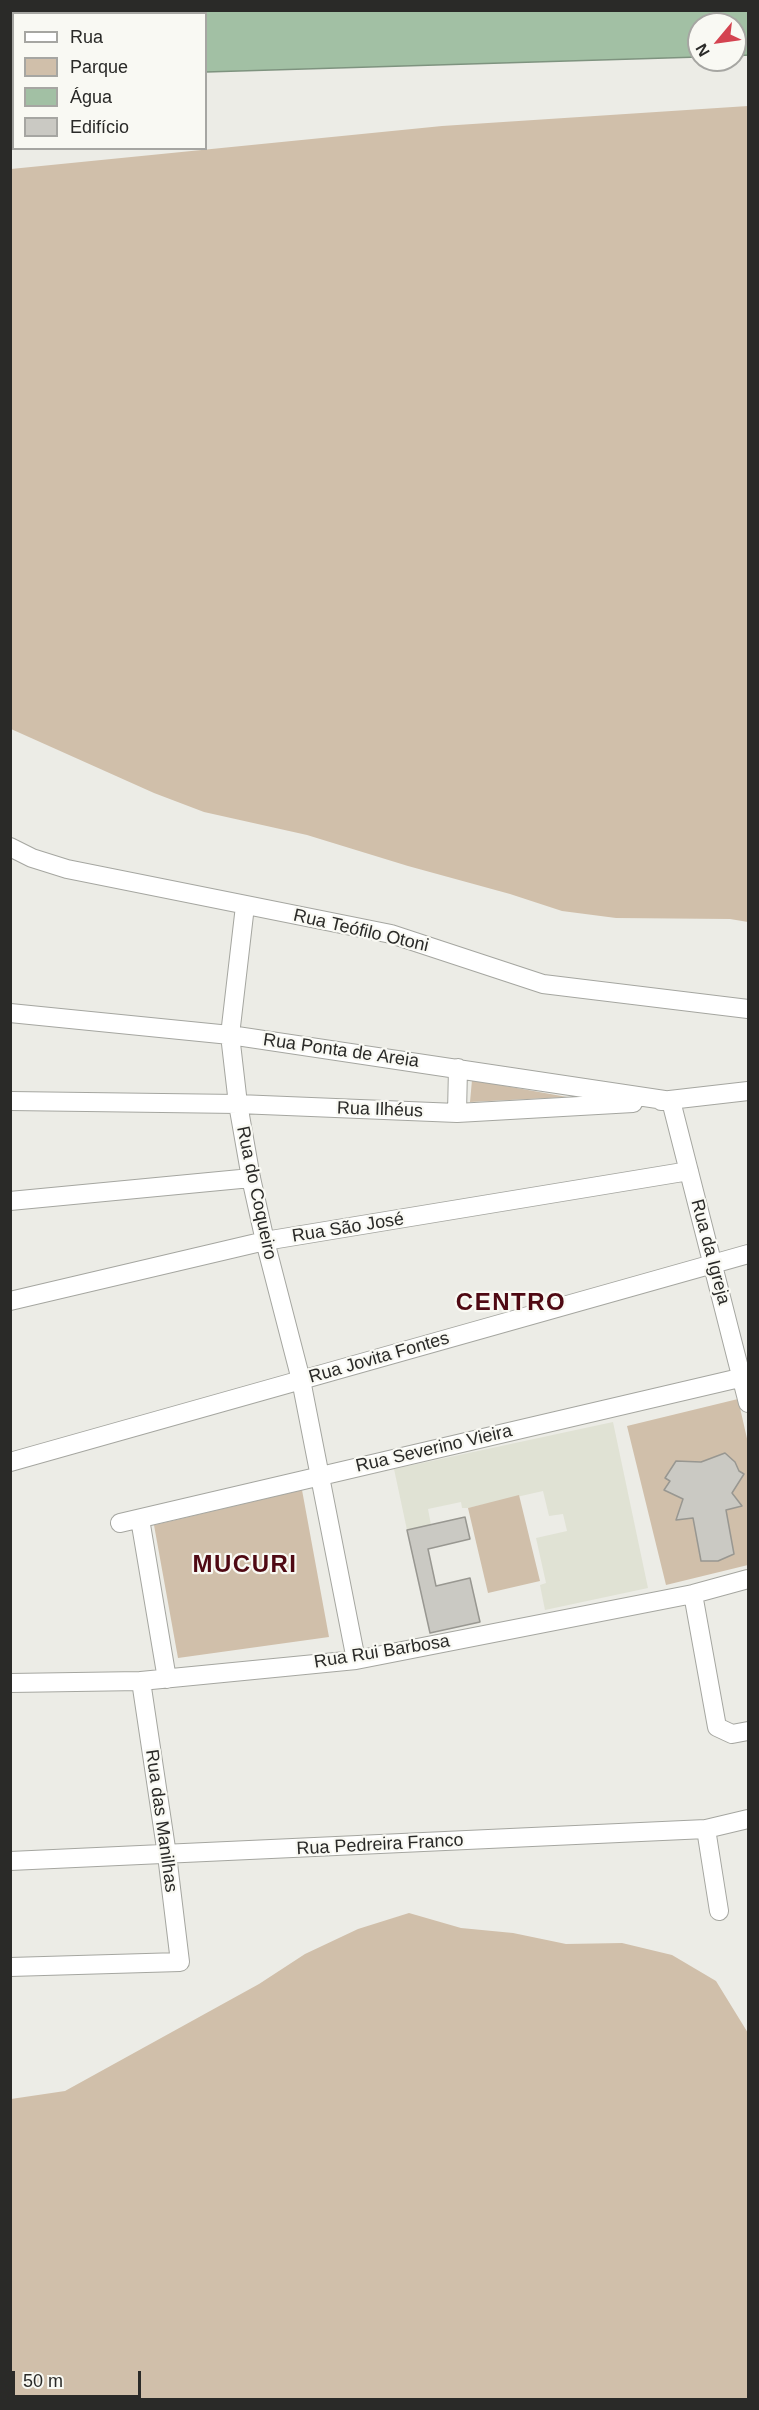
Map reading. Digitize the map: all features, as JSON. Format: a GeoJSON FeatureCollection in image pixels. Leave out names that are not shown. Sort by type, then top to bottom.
{"type":"FeatureCollection","features":[{"type":"Feature","properties":{"kind":"street","name":"Rua Teófilo Otoni"},"geometry":{"type":"LineString","coordinates":[[10,847],[32,858],[67,869],[391,934],[543,984],[748,1009]]}},
{"type":"Feature","properties":{"kind":"street","name":"Rua do Coqueiro"},"geometry":{"type":"LineString","coordinates":[[245,906],[230,1035],[238,1104],[265,1241],[301,1380],[356,1660]]}},
{"type":"Feature","properties":{"kind":"street","name":"Rua Ponta de Areia"},"geometry":{"type":"LineString","coordinates":[[10,1012],[230,1035],[671,1101]]}},
{"type":"Feature","properties":{"kind":"street"},"geometry":{"type":"LineString","coordinates":[[457,1113],[458,1068]]}},
{"type":"Feature","properties":{"kind":"street","name":"Rua Ilhéus"},"geometry":{"type":"LineString","coordinates":[[10,1101],[238,1104],[457,1113],[671,1101],[748,1091]]}},
{"type":"Feature","properties":{"kind":"street","name":"Rua da Igreja"},"geometry":{"type":"LineString","coordinates":[[671,1101],[745,1376],[748,1403]]}},
{"type":"Feature","properties":{"kind":"street","name":"Rua São José"},"geometry":{"type":"LineString","coordinates":[[10,1301],[265,1241],[689,1171]]}},
{"type":"Feature","properties":{"kind":"street"},"geometry":{"type":"LineString","coordinates":[[10,1201],[251,1178]]}},
{"type":"Feature","properties":{"kind":"street","name":"Rua Jovita Fontes"},"geometry":{"type":"LineString","coordinates":[[10,1462],[748,1254]]}},
{"type":"Feature","properties":{"kind":"street","name":"Rua Severino Vieira"},"geometry":{"type":"LineString","coordinates":[[120,1523],[745,1376]]}},
{"type":"Feature","properties":{"kind":"street"},"geometry":{"type":"LineString","coordinates":[[140,1519],[167,1679]]}},
{"type":"Feature","properties":{"kind":"street","name":"Rua Rui Barbosa"},"geometry":{"type":"LineString","coordinates":[[10,1683],[141,1681],[356,1660],[693,1594],[748,1580]]}},
{"type":"Feature","properties":{"kind":"street"},"geometry":{"type":"LineString","coordinates":[[693,1594],[717,1727],[732,1734],[748,1731]]}},
{"type":"Feature","properties":{"kind":"street","name":"Rua das Manilhas"},"geometry":{"type":"LineString","coordinates":[[10,1967],[180,1962],[141,1681]]}},
{"type":"Feature","properties":{"kind":"street","name":"Rua Pedreira Franco"},"geometry":{"type":"LineString","coordinates":[[10,1861],[167,1856],[706,1829],[748,1820]]}},
{"type":"Feature","properties":{"kind":"street"},"geometry":{"type":"LineString","coordinates":[[706,1829],[719,1911]]}},
{"type":"Feature","properties":{"kind":"shaded area"},"geometry":{"type":"Polygon","coordinates":[[[613,1422],[648,1588],[545,1610],[540,1585],[546,1583],[536,1538],[567,1531],[563,1514],[549,1516],[543,1491],[468,1508],[462,1508],[461,1502],[428,1509],[431,1525],[407,1530],[394,1469],[613,1422]]]}},
{"type":"Feature","properties":{"kind":"green space"},"geometry":{"type":"Polygon","coordinates":[[[748,106],[748,922],[730,919],[616,918],[562,911],[307,835],[204,812],[154,793],[11,729],[11,169],[442,126],[748,106]]]}},
{"type":"Feature","properties":{"kind":"green space"},"geometry":{"type":"Polygon","coordinates":[[[472,1080],[567,1097],[470,1102],[472,1080]]]}},
{"type":"Feature","properties":{"kind":"green space"},"geometry":{"type":"Polygon","coordinates":[[[738,1399],[748,1443],[748,1565],[666,1585],[627,1426],[738,1399]]]}},
{"type":"Feature","properties":{"kind":"green space"},"geometry":{"type":"Polygon","coordinates":[[[302,1490],[329,1637],[178,1658],[154,1525],[302,1490]]]}},
{"type":"Feature","properties":{"kind":"green space"},"geometry":{"type":"Polygon","coordinates":[[[519,1495],[540,1581],[488,1593],[468,1508],[519,1495]]]}},
{"type":"Feature","properties":{"kind":"green space"},"geometry":{"type":"Polygon","coordinates":[[[409,1913],[461,1928],[513,1933],[566,1944],[622,1943],[672,1955],[716,1981],[748,2033],[748,2399],[11,2399],[11,2099],[65,2091],[259,1984],[305,1954],[358,1929],[409,1913]]]}},
{"type":"Feature","properties":{"kind":"water"},"geometry":{"type":"Polygon","coordinates":[[[10,11],[748,11],[748,55],[747,12],[687,12],[687,57],[207,72],[207,12],[12,12],[12,77],[10,11]]]}},
{"type":"Feature","properties":{"kind":"building"},"geometry":{"type":"Polygon","coordinates":[[[725,1453],[744,1474],[732,1493],[742,1506],[726,1510],[734,1554],[718,1561],[701,1561],[693,1518],[676,1520],[683,1499],[664,1490],[670,1481],[665,1478],[676,1461],[701,1462],[725,1453]]]}},
{"type":"Feature","properties":{"kind":"building"},"geometry":{"type":"Polygon","coordinates":[[[465,1517],[470,1539],[428,1549],[436,1586],[470,1578],[480,1622],[430,1633],[407,1530],[465,1517]]]}},
{"type":"Feature","properties":{"kind":"district","name":"CENTRO"},"geometry":{"type":"Point","coordinates":[511,1303]}},
{"type":"Feature","properties":{"kind":"district","name":"MUCURI"},"geometry":{"type":"Point","coordinates":[245,1565]}}]}
